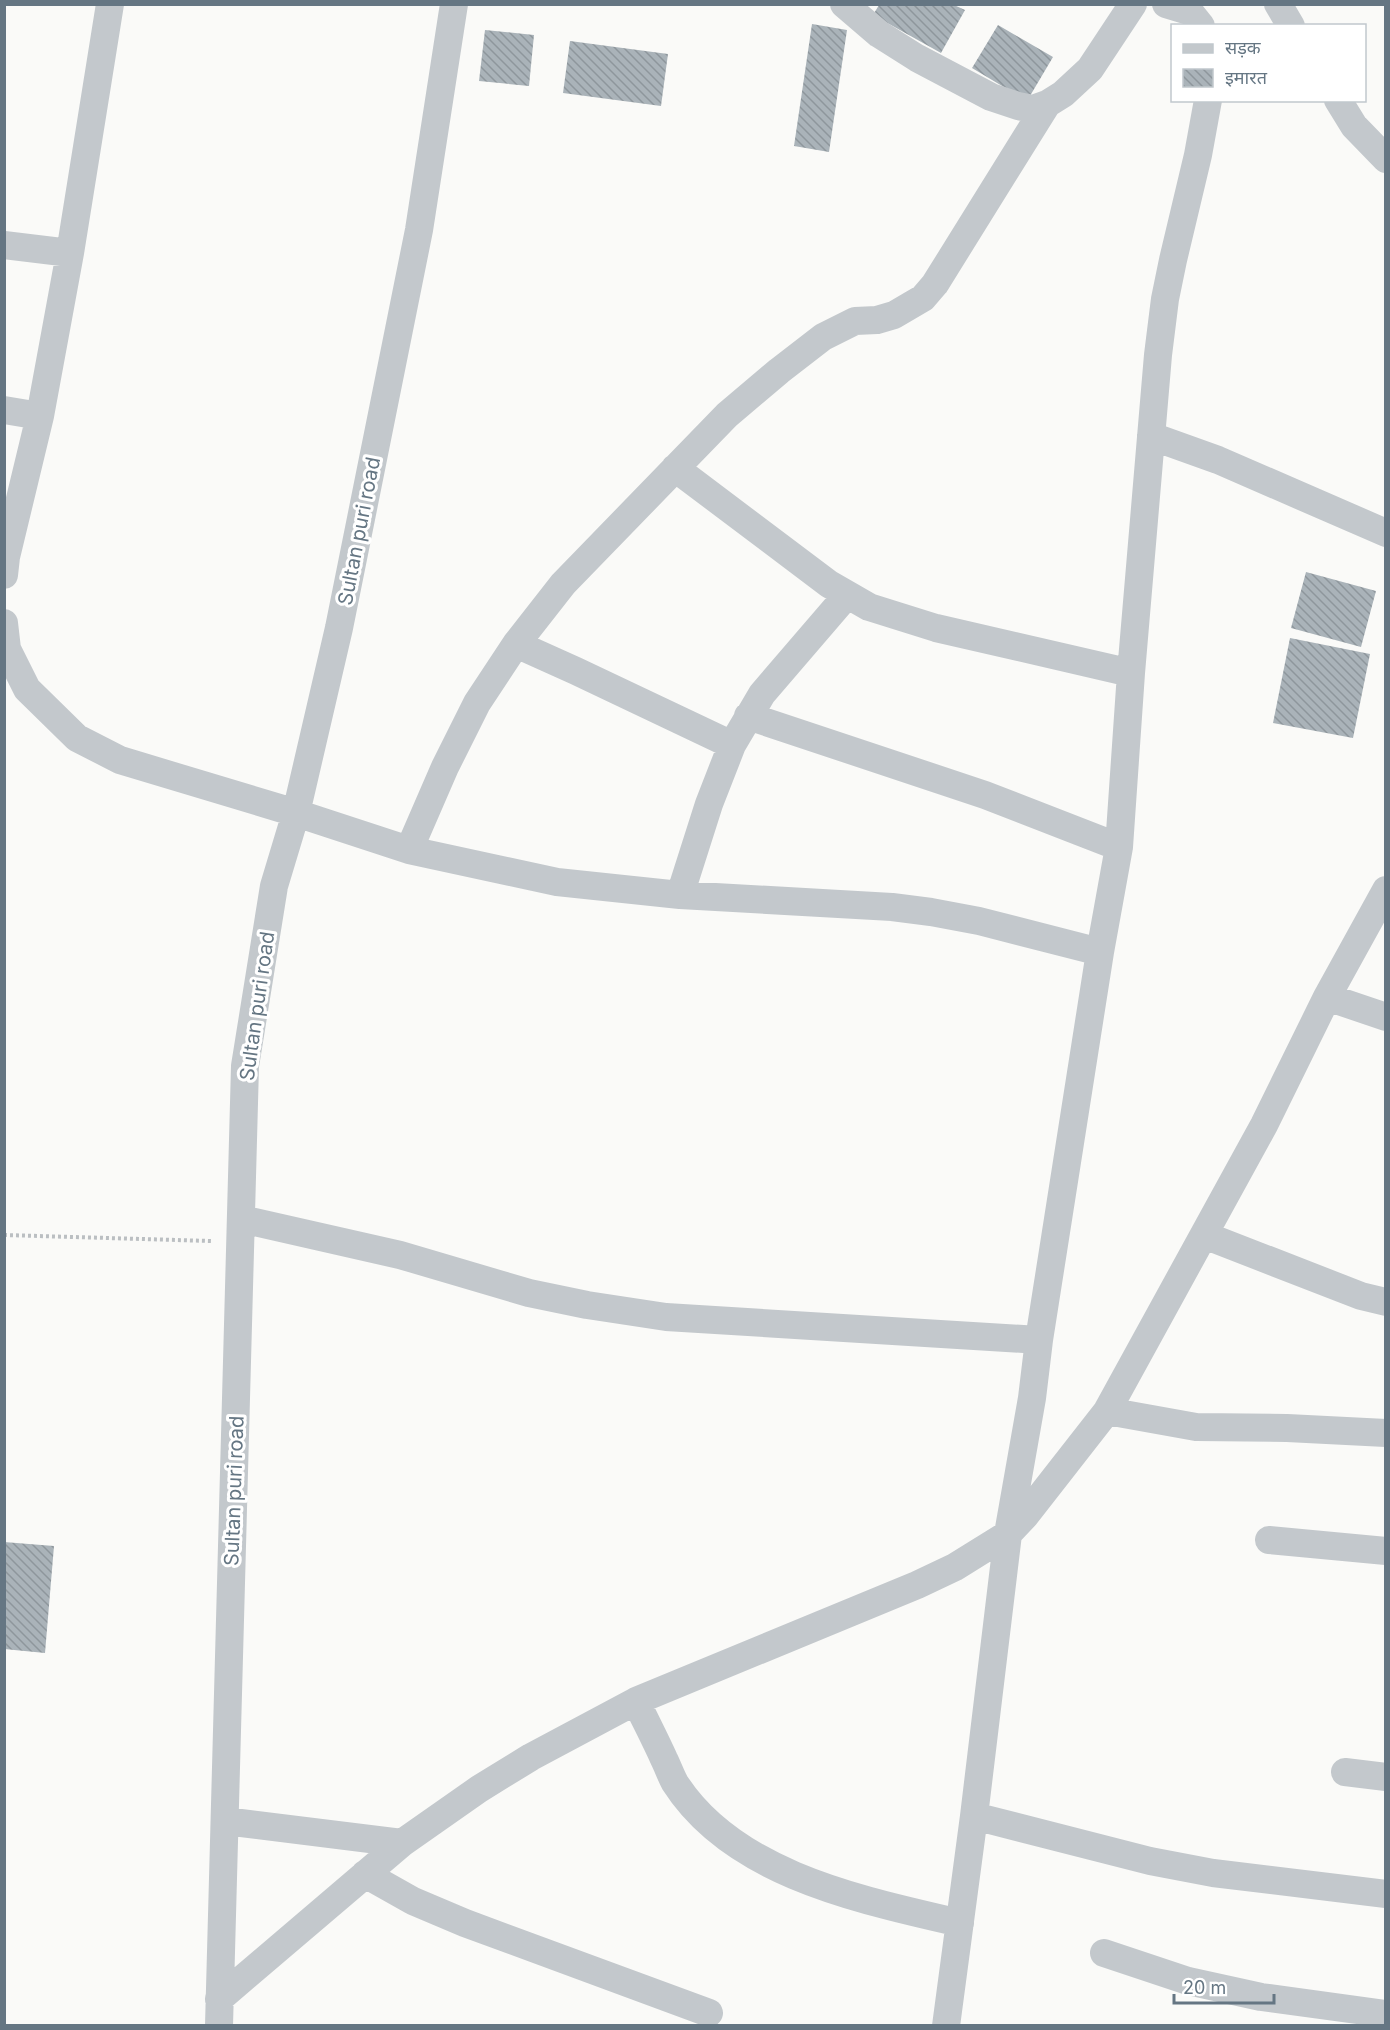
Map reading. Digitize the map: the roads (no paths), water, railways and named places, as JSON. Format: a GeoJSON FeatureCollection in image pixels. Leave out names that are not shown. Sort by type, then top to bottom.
{"type":"FeatureCollection","features":[{"type":"Feature","properties":{"kind":"street"},"geometry":{"type":"LineString","coordinates":[[4,574],[6,557],[40,416],[70,253],[110,4]]}},
{"type":"Feature","properties":{"kind":"street","name":"Sultan puri road"},"geometry":{"type":"LineString","coordinates":[[219,2012],[245,1066],[274,886],[296,813],[339,628],[417,242],[454,4]]}},
{"type":"Feature","properties":{"kind":"street"},"geometry":{"type":"LineString","coordinates":[[844,4],[879,34],[898,46],[991,97],[1033,109],[1063,94],[1090,69],[1132,4]]}},
{"type":"Feature","properties":{"kind":"street"},"geometry":{"type":"LineString","coordinates":[[1166,4],[1190,11],[1200,24]]}},
{"type":"Feature","properties":{"kind":"street"},"geometry":{"type":"LineString","coordinates":[[1278,4],[1291,24]]}},
{"type":"Feature","properties":{"kind":"street"},"geometry":{"type":"LineString","coordinates":[[946,2025],[1008,1534],[1032,1398],[1039,1340],[1100,952],[1119,847],[1131,674],[1165,299],[1208,102]]}},
{"type":"Feature","properties":{"kind":"street"},"geometry":{"type":"LineString","coordinates":[[1339,102],[1354,126],[1386,159]]}},
{"type":"Feature","properties":{"kind":"street"},"geometry":{"type":"LineString","coordinates":[[409,850],[445,766],[477,703],[516,644],[563,584],[727,415],[779,371],[823,337],[855,321],[877,320],[894,315],[922,298],[935,284],[1047,104]]}},
{"type":"Feature","properties":{"kind":"street"},"geometry":{"type":"LineString","coordinates":[[4,245],[70,253]]}},
{"type":"Feature","properties":{"kind":"street"},"geometry":{"type":"LineString","coordinates":[[4,410],[40,416]]}},
{"type":"Feature","properties":{"kind":"street"},"geometry":{"type":"LineString","coordinates":[[1151,436],[1218,460],[1386,533]]}},
{"type":"Feature","properties":{"kind":"street"},"geometry":{"type":"LineString","coordinates":[[675,468],[829,585],[869,607],[936,628],[1131,674]]}},
{"type":"Feature","properties":{"kind":"street"},"geometry":{"type":"LineString","coordinates":[[680,895],[709,804],[732,745],[748,716],[762,694],[847,594]]}},
{"type":"Feature","properties":{"kind":"street"},"geometry":{"type":"LineString","coordinates":[[5,641],[27,689],[77,738],[120,760],[409,850],[557,882],[680,895],[892,907],[979,921],[1100,952]]}},
{"type":"Feature","properties":{"kind":"street"},"geometry":{"type":"LineString","coordinates":[[516,644],[732,745]]}},
{"type":"Feature","properties":{"kind":"street"},"geometry":{"type":"LineString","coordinates":[[748,716],[985,795],[1119,847]]}},
{"type":"Feature","properties":{"kind":"street"},"geometry":{"type":"LineString","coordinates":[[219,2012],[365,1874],[402,1843],[479,1789],[531,1757],[636,1701],[917,1585],[955,1567],[1008,1534],[1025,1516],[1107,1411],[1264,1125],[1327,997],[1386,890]]}},
{"type":"Feature","properties":{"kind":"street"},"geometry":{"type":"LineString","coordinates":[[1327,997],[1386,1017]]}},
{"type":"Feature","properties":{"kind":"street"},"geometry":{"type":"LineString","coordinates":[[241,1230],[400,1255],[529,1293],[598,1307],[666,1317],[1039,1340]]}},
{"type":"Feature","properties":{"kind":"street"},"geometry":{"type":"LineString","coordinates":[[1204,1235],[1361,1296],[1386,1302]]}},
{"type":"Feature","properties":{"kind":"street"},"geometry":{"type":"LineString","coordinates":[[1107,1411],[1196,1427],[1287,1428],[1386,1433]]}},
{"type":"Feature","properties":{"kind":"street"},"geometry":{"type":"LineString","coordinates":[[1269,1540],[1386,1551]]}},
{"type":"Feature","properties":{"kind":"street"},"geometry":{"type":"LineString","coordinates":[[636,1701],[675,1783],[706,1820],[748,1852],[788,1872],[837,1891],[960,1923]]}},
{"type":"Feature","properties":{"kind":"street"},"geometry":{"type":"LineString","coordinates":[[1345,1772],[1386,1776]]}},
{"type":"Feature","properties":{"kind":"street"},"geometry":{"type":"LineString","coordinates":[[974,1816],[1128,1855],[1213,1873],[1386,1894]]}},
{"type":"Feature","properties":{"kind":"street"},"geometry":{"type":"LineString","coordinates":[[225,1821],[402,1843]]}},
{"type":"Feature","properties":{"kind":"street"},"geometry":{"type":"LineString","coordinates":[[365,1874],[413,1901],[465,1923],[709,2013]]}},
{"type":"Feature","properties":{"kind":"street"},"geometry":{"type":"LineString","coordinates":[[1104,1953],[1188,1981],[1240,1993],[1386,2014]]}}]}
